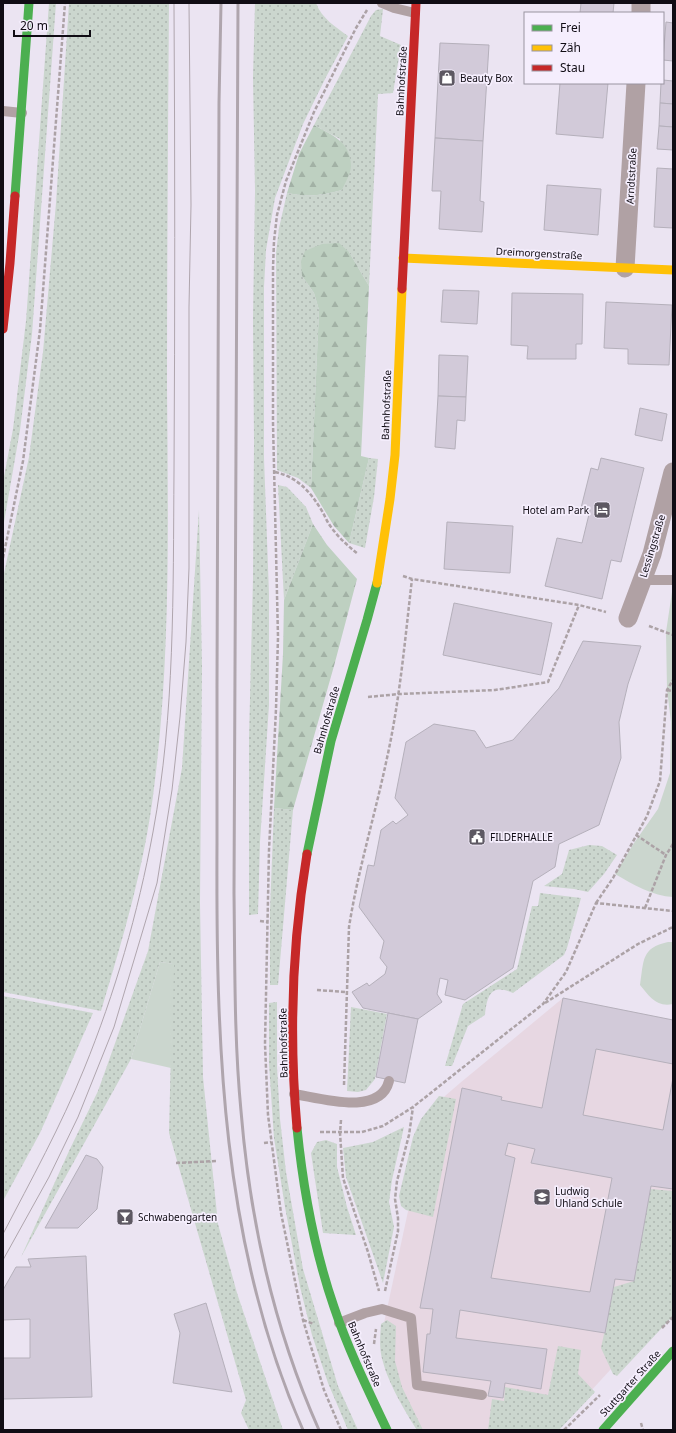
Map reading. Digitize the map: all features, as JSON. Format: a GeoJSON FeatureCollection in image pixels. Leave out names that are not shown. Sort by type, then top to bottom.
{"type":"FeatureCollection","features":[{"type":"Feature","properties":{"kind":"street"},"geometry":{"type":"LineString","coordinates":[[3,329],[22,113],[29,3]]}},
{"type":"Feature","properties":{"kind":"street","name":"Bahnhofstraße"},"geometry":{"type":"LineString","coordinates":[[387,1430],[339,1323],[317,1250],[305,1188],[297,1131],[294,1094],[293,989],[299,910],[308,844],[327,756],[368,618],[379,569],[391,490],[395,450],[416,8]]}},
{"type":"Feature","properties":{"kind":"street","name":"Arndtstraße"},"geometry":{"type":"LineString","coordinates":[[625,268],[636,84]]}},
{"type":"Feature","properties":{"kind":"street","name":"Dreimorgenstraße"},"geometry":{"type":"LineString","coordinates":[[403,258],[673,270]]}},
{"type":"Feature","properties":{"kind":"street","name":"Lessingstraße"},"geometry":{"type":"LineString","coordinates":[[628,618],[652,554],[673,472]]}},
{"type":"Feature","properties":{"kind":"street","name":"Stuttgarter Straße"},"geometry":{"type":"LineString","coordinates":[[603,1430],[673,1351]]}},
{"type":"Feature","properties":{"kind":"lane"},"geometry":{"type":"LineString","coordinates":[[382,3],[394,8],[416,8]]}},
{"type":"Feature","properties":{"kind":"lane"},"geometry":{"type":"LineString","coordinates":[[3,111],[22,113]]}},
{"type":"Feature","properties":{"kind":"lane"},"geometry":{"type":"LineString","coordinates":[[642,580],[673,580]]}},
{"type":"Feature","properties":{"kind":"lane"},"geometry":{"type":"LineString","coordinates":[[294,1094],[343,1102],[362,1102],[372,1100],[382,1095],[387,1088],[389,1081]]}},
{"type":"Feature","properties":{"kind":"lane"},"geometry":{"type":"LineString","coordinates":[[339,1323],[365,1313],[382,1309],[411,1318],[417,1385],[482,1395]]}},
{"type":"Feature","properties":{"kind":"path"},"geometry":{"type":"LineString","coordinates":[[3,558],[23,461],[40,330],[65,3]]}},
{"type":"Feature","properties":{"kind":"path"},"geometry":{"type":"LineString","coordinates":[[267,988],[269,826],[276,710],[278,637],[273,423],[274,241],[277,215],[286,181],[296,153],[314,112],[367,9]]}},
{"type":"Feature","properties":{"kind":"path"},"geometry":{"type":"LineString","coordinates":[[275,472],[285,474],[295,479],[307,491],[321,509],[331,528],[343,541],[362,558],[379,569],[412,579],[579,605],[628,618],[673,634]]}},
{"type":"Feature","properties":{"kind":"path"},"geometry":{"type":"LineString","coordinates":[[382,1309],[379,1287],[375,1273],[343,1178],[340,1133],[343,1102],[349,927],[353,901],[387,758],[399,694],[412,579]]}},
{"type":"Feature","properties":{"kind":"path"},"geometry":{"type":"LineString","coordinates":[[399,694],[495,690],[548,682],[579,605]]}},
{"type":"Feature","properties":{"kind":"path"},"geometry":{"type":"LineString","coordinates":[[543,1004],[566,972],[596,903],[613,878],[647,816],[660,781],[667,690],[673,680]]}},
{"type":"Feature","properties":{"kind":"path"},"geometry":{"type":"LineString","coordinates":[[667,690],[673,691]]}},
{"type":"Feature","properties":{"kind":"path"},"geometry":{"type":"LineString","coordinates":[[636,835],[666,855]]}},
{"type":"Feature","properties":{"kind":"path"},"geometry":{"type":"LineString","coordinates":[[645,908],[666,855],[673,844]]}},
{"type":"Feature","properties":{"kind":"path"},"geometry":{"type":"LineString","coordinates":[[596,903],[673,912]]}},
{"type":"Feature","properties":{"kind":"path"},"geometry":{"type":"LineString","coordinates":[[260,921],[268,922]]}},
{"type":"Feature","properties":{"kind":"path"},"geometry":{"type":"LineString","coordinates":[[297,1131],[340,1133],[362,1132],[383,1126],[413,1107],[543,1004],[638,944],[673,928]]}},
{"type":"Feature","properties":{"kind":"path"},"geometry":{"type":"LineString","coordinates":[[293,989],[346,992]]}},
{"type":"Feature","properties":{"kind":"path"},"geometry":{"type":"LineString","coordinates":[[382,1309],[398,1231],[398,1218],[395,1199],[397,1181],[409,1134],[413,1107]]}},
{"type":"Feature","properties":{"kind":"path"},"geometry":{"type":"LineString","coordinates":[[264,1143],[271,1142]]}},
{"type":"Feature","properties":{"kind":"path"},"geometry":{"type":"LineString","coordinates":[[176,1163],[217,1161]]}},
{"type":"Feature","properties":{"kind":"shaded area"},"geometry":{"type":"Polygon","coordinates":[[[49,3],[56,3],[32,334],[20,430],[3,528],[3,482],[13,429],[26,321],[49,3]]]}},
{"type":"Feature","properties":{"kind":"shaded area"},"geometry":{"type":"Polygon","coordinates":[[[69,3],[169,3],[167,338],[168,537],[166,638],[163,688],[154,788],[145,845],[125,928],[101,1011],[3,992],[3,578],[29,457],[43,352],[56,203],[69,3]]]}},
{"type":"Feature","properties":{"kind":"shaded area"},"geometry":{"type":"Polygon","coordinates":[[[255,3],[316,3],[322,14],[334,26],[348,36],[303,124],[275,198],[266,250],[264,287],[264,458],[269,594],[269,705],[260,842],[258,914],[249,915],[249,738],[253,578],[254,442],[253,319],[255,191],[253,77],[255,3]]]}},
{"type":"Feature","properties":{"kind":"shaded area"},"geometry":{"type":"Polygon","coordinates":[[[383,9],[380,36],[401,45],[393,93],[378,94],[369,286],[349,252],[302,276],[314,293],[319,310],[311,488],[298,478],[277,470],[276,253],[279,228],[287,193],[315,195],[328,194],[342,190],[340,139],[314,125],[371,16],[376,10],[383,9]]]}},
{"type":"Feature","properties":{"kind":"shaded area"},"geometry":{"type":"Polygon","coordinates":[[[369,458],[378,459],[374,497],[365,548],[349,543],[369,458]]]}},
{"type":"Feature","properties":{"kind":"shaded area"},"geometry":{"type":"Polygon","coordinates":[[[278,485],[287,487],[306,507],[313,524],[284,600],[278,485]]]}},
{"type":"Feature","properties":{"kind":"shaded area"},"geometry":{"type":"Polygon","coordinates":[[[199,510],[202,667],[200,903],[203,1077],[218,1224],[237,1293],[283,1430],[249,1430],[241,1413],[246,1400],[169,1133],[173,964],[160,962],[131,1059],[21,1257],[98,1091],[148,951],[182,768],[199,510]]]}},
{"type":"Feature","properties":{"kind":"shaded area"},"geometry":{"type":"Polygon","coordinates":[[[672,592],[673,897],[650,892],[615,874],[634,843],[658,809],[670,773],[671,722],[667,690],[666,632],[672,592]]]}},
{"type":"Feature","properties":{"kind":"shaded area"},"geometry":{"type":"Polygon","coordinates":[[[274,808],[293,810],[278,985],[270,985],[270,910],[274,808]]]}},
{"type":"Feature","properties":{"kind":"shaded area"},"geometry":{"type":"Polygon","coordinates":[[[589,845],[602,846],[617,855],[604,874],[588,892],[544,886],[562,874],[569,850],[589,845]]]}},
{"type":"Feature","properties":{"kind":"shaded area"},"geometry":{"type":"Polygon","coordinates":[[[540,893],[581,898],[564,955],[513,993],[500,989],[495,990],[487,1002],[485,1015],[468,1026],[452,1066],[445,1066],[463,1004],[517,969],[532,906],[538,906],[540,893]]]}},
{"type":"Feature","properties":{"kind":"shaded area"},"geometry":{"type":"Polygon","coordinates":[[[668,942],[673,942],[673,1004],[667,1005],[658,1003],[640,985],[645,956],[653,948],[668,942]]]}},
{"type":"Feature","properties":{"kind":"shaded area"},"geometry":{"type":"Polygon","coordinates":[[[160,962],[174,964],[171,1068],[131,1059],[160,962]]]}},
{"type":"Feature","properties":{"kind":"shaded area"},"geometry":{"type":"Polygon","coordinates":[[[3,996],[93,1013],[40,1133],[3,1201],[3,996]]]}},
{"type":"Feature","properties":{"kind":"shaded area","name":"Ludwig Uhland Schule"},"geometry":{"type":"Polygon","coordinates":[[[563,998],[673,1020],[673,1285],[668,1307],[555,1430],[421,1430],[390,1371],[384,1323],[430,1109],[563,998]]]}},
{"type":"Feature","properties":{"kind":"shaded area"},"geometry":{"type":"Polygon","coordinates":[[[277,1002],[277,1067],[280,1119],[286,1172],[303,1269],[338,1386],[358,1430],[348,1430],[328,1383],[312,1335],[300,1287],[274,1138],[269,1064],[269,1003],[277,1002]]]}},
{"type":"Feature","properties":{"kind":"shaded area"},"geometry":{"type":"Polygon","coordinates":[[[351,1007],[387,1014],[375,1079],[366,1090],[358,1092],[347,1091],[351,1007]]]}},
{"type":"Feature","properties":{"kind":"shaded area"},"geometry":{"type":"Polygon","coordinates":[[[439,1096],[456,1099],[433,1217],[406,1210],[401,1206],[399,1196],[413,1137],[421,1119],[439,1096]]]}},
{"type":"Feature","properties":{"kind":"shaded area"},"geometry":{"type":"Polygon","coordinates":[[[404,1127],[392,1180],[389,1202],[394,1227],[383,1283],[346,1177],[343,1148],[373,1142],[404,1127]]]}},
{"type":"Feature","properties":{"kind":"shaded area"},"geometry":{"type":"Polygon","coordinates":[[[326,1140],[337,1144],[337,1167],[356,1235],[323,1233],[311,1153],[317,1142],[326,1140]]]}},
{"type":"Feature","properties":{"kind":"shaded area"},"geometry":{"type":"Polygon","coordinates":[[[650,1189],[673,1191],[673,1316],[617,1376],[613,1374],[601,1348],[614,1287],[634,1281],[650,1189]]]}},
{"type":"Feature","properties":{"kind":"shaded area"},"geometry":{"type":"Polygon","coordinates":[[[387,1320],[396,1326],[395,1361],[402,1387],[423,1430],[417,1430],[412,1423],[397,1397],[385,1370],[381,1353],[380,1339],[381,1324],[387,1320]]]}},
{"type":"Feature","properties":{"kind":"shaded area"},"geometry":{"type":"Polygon","coordinates":[[[558,1346],[581,1350],[578,1374],[595,1392],[559,1430],[488,1430],[492,1399],[504,1401],[505,1387],[548,1395],[558,1346]]]}},
{"type":"Feature","properties":{"kind":"green space"},"geometry":{"type":"Polygon","coordinates":[[[314,125],[334,136],[344,145],[350,158],[351,169],[349,175],[342,190],[328,194],[314,195],[287,193],[299,154],[314,125]]]}},
{"type":"Feature","properties":{"kind":"green space"},"geometry":{"type":"Polygon","coordinates":[[[339,243],[349,252],[369,286],[361,456],[369,458],[349,543],[334,526],[311,488],[319,310],[314,293],[302,276],[301,261],[305,251],[322,244],[339,243]]]}},
{"type":"Feature","properties":{"kind":"green space"},"geometry":{"type":"Polygon","coordinates":[[[313,524],[327,545],[357,579],[293,810],[274,808],[283,654],[284,600],[313,524]]]}},
{"type":"Feature","properties":{"kind":"building"},"geometry":{"type":"Polygon","coordinates":[[[581,3],[614,3],[613,12],[580,12],[581,3]]]}},
{"type":"Feature","properties":{"kind":"building"},"geometry":{"type":"Polygon","coordinates":[[[666,22],[673,23],[673,61],[664,60],[666,22]]]}},
{"type":"Feature","properties":{"kind":"building"},"geometry":{"type":"Polygon","coordinates":[[[440,43],[489,45],[483,141],[435,138],[440,43]]]}},
{"type":"Feature","properties":{"kind":"building"},"geometry":{"type":"Polygon","coordinates":[[[664,80],[673,81],[673,104],[660,103],[661,84],[664,84],[664,80]]]}},
{"type":"Feature","properties":{"kind":"building"},"geometry":{"type":"Polygon","coordinates":[[[560,84],[608,84],[603,138],[556,134],[560,84]]]}},
{"type":"Feature","properties":{"kind":"building"},"geometry":{"type":"Polygon","coordinates":[[[660,103],[673,104],[673,127],[659,126],[660,103]]]}},
{"type":"Feature","properties":{"kind":"building"},"geometry":{"type":"Polygon","coordinates":[[[659,126],[673,127],[673,150],[657,149],[659,126]]]}},
{"type":"Feature","properties":{"kind":"building"},"geometry":{"type":"Polygon","coordinates":[[[435,138],[483,141],[480,201],[484,202],[482,232],[439,229],[441,191],[432,191],[435,138]]]}},
{"type":"Feature","properties":{"kind":"building"},"geometry":{"type":"Polygon","coordinates":[[[657,168],[673,169],[673,228],[654,227],[657,168]]]}},
{"type":"Feature","properties":{"kind":"building"},"geometry":{"type":"Polygon","coordinates":[[[547,185],[601,189],[598,235],[544,230],[547,185]]]}},
{"type":"Feature","properties":{"kind":"building"},"geometry":{"type":"Polygon","coordinates":[[[443,290],[479,291],[477,324],[441,322],[443,290]]]}},
{"type":"Feature","properties":{"kind":"building"},"geometry":{"type":"Polygon","coordinates":[[[512,293],[583,294],[582,344],[576,344],[576,359],[527,359],[528,346],[511,345],[512,293]]]}},
{"type":"Feature","properties":{"kind":"building"},"geometry":{"type":"Polygon","coordinates":[[[606,302],[672,305],[669,365],[628,364],[628,349],[604,348],[606,302]]]}},
{"type":"Feature","properties":{"kind":"building"},"geometry":{"type":"Polygon","coordinates":[[[439,355],[468,356],[466,397],[438,396],[439,355]]]}},
{"type":"Feature","properties":{"kind":"building"},"geometry":{"type":"Polygon","coordinates":[[[438,396],[466,397],[465,421],[457,420],[455,449],[435,447],[438,396]]]}},
{"type":"Feature","properties":{"kind":"building"},"geometry":{"type":"Polygon","coordinates":[[[640,408],[667,414],[662,441],[635,435],[640,408]]]}},
{"type":"Feature","properties":{"kind":"building"},"geometry":{"type":"Polygon","coordinates":[[[601,458],[644,468],[621,562],[611,560],[602,599],[545,586],[557,538],[582,543],[590,510],[581,508],[591,468],[598,470],[601,458]]]}},
{"type":"Feature","properties":{"kind":"building"},"geometry":{"type":"Polygon","coordinates":[[[447,522],[513,526],[510,573],[444,569],[447,522]]]}},
{"type":"Feature","properties":{"kind":"building"},"geometry":{"type":"Polygon","coordinates":[[[454,603],[552,623],[541,675],[443,655],[454,603]]]}},
{"type":"Feature","properties":{"kind":"building","name":"FILDERHALLE"},"geometry":{"type":"Polygon","coordinates":[[[583,641],[641,646],[628,684],[619,722],[621,758],[599,825],[559,844],[555,867],[533,881],[513,968],[465,1000],[445,995],[448,980],[440,978],[437,994],[442,1002],[418,1019],[363,1008],[352,992],[367,983],[369,986],[385,974],[387,967],[380,958],[384,941],[359,907],[368,865],[374,866],[381,830],[393,821],[396,824],[408,815],[395,798],[406,742],[434,724],[475,731],[486,748],[513,740],[559,688],[583,641]]]}},
{"type":"Feature","properties":{"kind":"building"},"geometry":{"type":"Polygon","coordinates":[[[563,998],[673,1020],[673,1064],[596,1049],[583,1115],[663,1130],[673,1078],[673,1189],[651,1186],[634,1281],[615,1279],[605,1333],[460,1310],[456,1338],[547,1349],[541,1389],[505,1383],[503,1398],[488,1396],[491,1381],[423,1372],[427,1334],[430,1334],[433,1309],[420,1308],[462,1088],[502,1097],[501,1100],[542,1108],[563,998]],[[508,1143],[505,1155],[515,1158],[491,1278],[590,1292],[612,1178],[531,1163],[535,1149],[508,1143]]]}},
{"type":"Feature","properties":{"kind":"building"},"geometry":{"type":"Polygon","coordinates":[[[388,1013],[418,1019],[405,1083],[376,1077],[388,1013]]]}},
{"type":"Feature","properties":{"kind":"building"},"geometry":{"type":"Polygon","coordinates":[[[86,1155],[97,1159],[103,1167],[97,1209],[78,1228],[45,1228],[86,1155]]]}},
{"type":"Feature","properties":{"kind":"building"},"geometry":{"type":"Polygon","coordinates":[[[86,1256],[92,1397],[3,1399],[3,1358],[30,1358],[30,1319],[3,1320],[3,1290],[16,1267],[31,1267],[28,1259],[86,1256]]]}},
{"type":"Feature","properties":{"kind":"building"},"geometry":{"type":"Polygon","coordinates":[[[206,1303],[232,1392],[173,1383],[180,1333],[174,1314],[206,1303]]]}},
{"type":"Feature","properties":{"kind":"tram line"},"geometry":{"type":"LineString","coordinates":[[3,1234],[66,1111],[106,1011],[133,923],[147,862],[160,788],[169,698],[173,608],[175,296],[174,3]]}},
{"type":"Feature","properties":{"kind":"tram line"},"geometry":{"type":"LineString","coordinates":[[3,1260],[49,1177],[78,1117],[114,1027],[157,883],[172,790],[186,642],[189,568],[189,307],[191,205],[189,3]]}},
{"type":"Feature","properties":{"kind":"railway"},"geometry":{"type":"LineString","coordinates":[[221,3],[219,103],[217,918],[218,993],[222,1068],[229,1142],[239,1215],[255,1288],[276,1360],[303,1430]]}},
{"type":"Feature","properties":{"kind":"railway"},"geometry":{"type":"LineString","coordinates":[[238,3],[234,893],[237,1056],[245,1152],[266,1274],[289,1353],[319,1430]]}},
{"type":"Feature","properties":{"kind":"traffic: fast"},"geometry":{"type":"LineString","coordinates":[[15,196],[29,3]]}},
{"type":"Feature","properties":{"kind":"traffic: fast"},"geometry":{"type":"LineString","coordinates":[[307,854],[331,741],[377,583]]}},
{"type":"Feature","properties":{"kind":"traffic: fast"},"geometry":{"type":"LineString","coordinates":[[297,1128],[302,1173],[310,1218],[327,1285],[352,1354],[387,1430]]}},
{"type":"Feature","properties":{"kind":"traffic: fast"},"geometry":{"type":"LineString","coordinates":[[603,1430],[673,1351]]}},
{"type":"Feature","properties":{"kind":"traffic: slow"},"geometry":{"type":"LineString","coordinates":[[403,258],[673,270]]}},
{"type":"Feature","properties":{"kind":"traffic: slow"},"geometry":{"type":"LineString","coordinates":[[377,583],[395,455],[402,289]]}},
{"type":"Feature","properties":{"kind":"traffic: jam"},"geometry":{"type":"LineString","coordinates":[[402,289],[416,3]]}},
{"type":"Feature","properties":{"kind":"traffic: jam"},"geometry":{"type":"LineString","coordinates":[[3,329],[15,196]]}},
{"type":"Feature","properties":{"kind":"traffic: jam"},"geometry":{"type":"LineString","coordinates":[[297,1128],[293,1059],[293,991],[298,922],[307,854]]}},
{"type":"Feature","properties":{"kind":"place","name":"Beauty Box"},"geometry":{"type":"Point","coordinates":[447,78]}},
{"type":"Feature","properties":{"kind":"place","name":"Hotel am Park"},"geometry":{"type":"Point","coordinates":[602,510]}},
{"type":"Feature","properties":{"kind":"place","name":"FILDERHALLE"},"geometry":{"type":"Point","coordinates":[477,837]}},
{"type":"Feature","properties":{"kind":"place","name":"Ludwig Uhland Schule"},"geometry":{"type":"Point","coordinates":[542,1197]}},
{"type":"Feature","properties":{"kind":"place","name":"Schwabengarten"},"geometry":{"type":"Point","coordinates":[125,1217]}}]}
